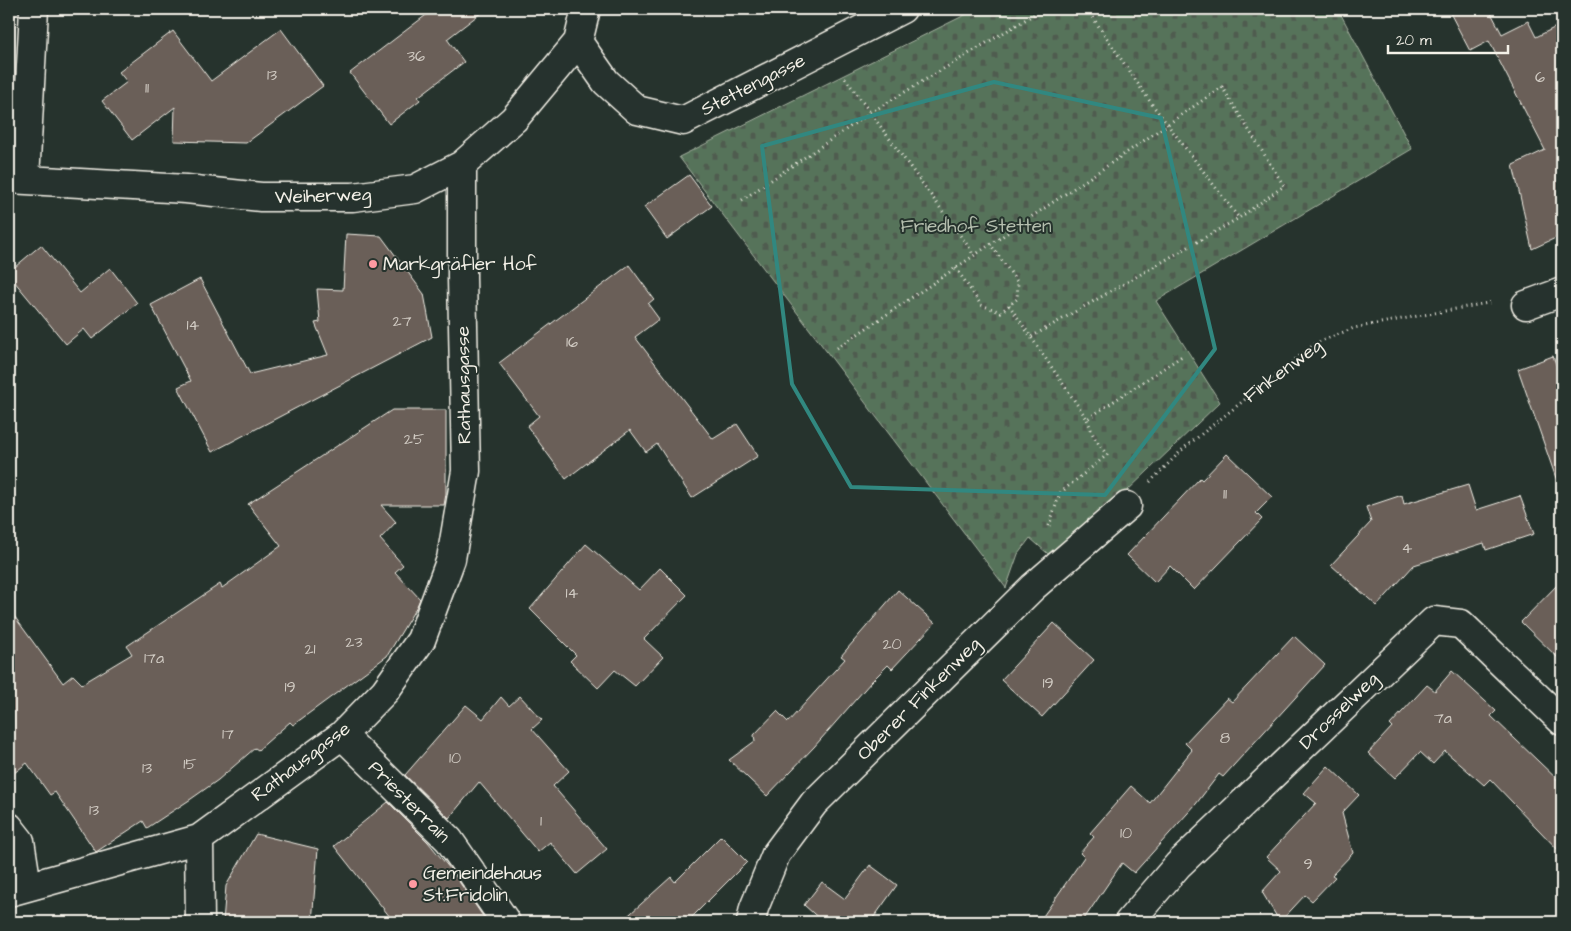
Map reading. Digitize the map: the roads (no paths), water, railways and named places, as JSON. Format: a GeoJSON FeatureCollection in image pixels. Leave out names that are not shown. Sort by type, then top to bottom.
{"type":"FeatureCollection","features":[{"type":"Feature","properties":{"kind":"street"},"geometry":{"type":"LineString","coordinates":[[17,179],[34,9]]}},
{"type":"Feature","properties":{"kind":"street"},"geometry":{"type":"LineString","coordinates":[[578,42],[586,9]]}},
{"type":"Feature","properties":{"kind":"street","name":"Stettengasse"},"geometry":{"type":"LineString","coordinates":[[578,42],[606,82],[637,110],[683,120],[902,9]]}},
{"type":"Feature","properties":{"kind":"street","name":"Weiherweg"},"geometry":{"type":"LineString","coordinates":[[17,179],[186,189],[261,198],[353,197],[415,189],[462,164],[514,119],[578,42]]}},
{"type":"Feature","properties":{"kind":"street","name":"Rathausgasse"},"geometry":{"type":"LineString","coordinates":[[18,889],[199,839],[342,735],[385,691],[421,640],[451,559],[466,471],[462,164]]}},
{"type":"Feature","properties":{"kind":"street"},"geometry":{"type":"LineString","coordinates":[[1526,305],[1562,292]]}},
{"type":"Feature","properties":{"kind":"street","name":"Oberer Finkenweg"},"geometry":{"type":"LineString","coordinates":[[751,922],[754,908],[776,854],[814,803],[1032,587],[1127,506]]}},
{"type":"Feature","properties":{"kind":"street","name":"Drosselweg"},"geometry":{"type":"LineString","coordinates":[[1129,922],[1178,865],[1434,621],[1461,624],[1562,721]]}},
{"type":"Feature","properties":{"kind":"street","name":"Priesterrain"},"geometry":{"type":"LineString","coordinates":[[342,735],[449,840],[506,922]]}},
{"type":"Feature","properties":{"kind":"street"},"geometry":{"type":"LineString","coordinates":[[9,827],[20,841],[18,889]]}},
{"type":"Feature","properties":{"kind":"street"},"geometry":{"type":"LineString","coordinates":[[199,839],[200,922]]}},
{"type":"Feature","properties":{"kind":"place","name":"Markgräfler Hof"},"geometry":{"type":"Point","coordinates":[373,264]}},
{"type":"Feature","properties":{"kind":"place","name":"Gemeindehaus St.Fridolin"},"geometry":{"type":"Point","coordinates":[413,884]}},
{"type":"Feature","properties":{"kind":"park label","name":"Friedhof Stetten"},"geometry":{"type":"Point","coordinates":[976,226]}}]}
